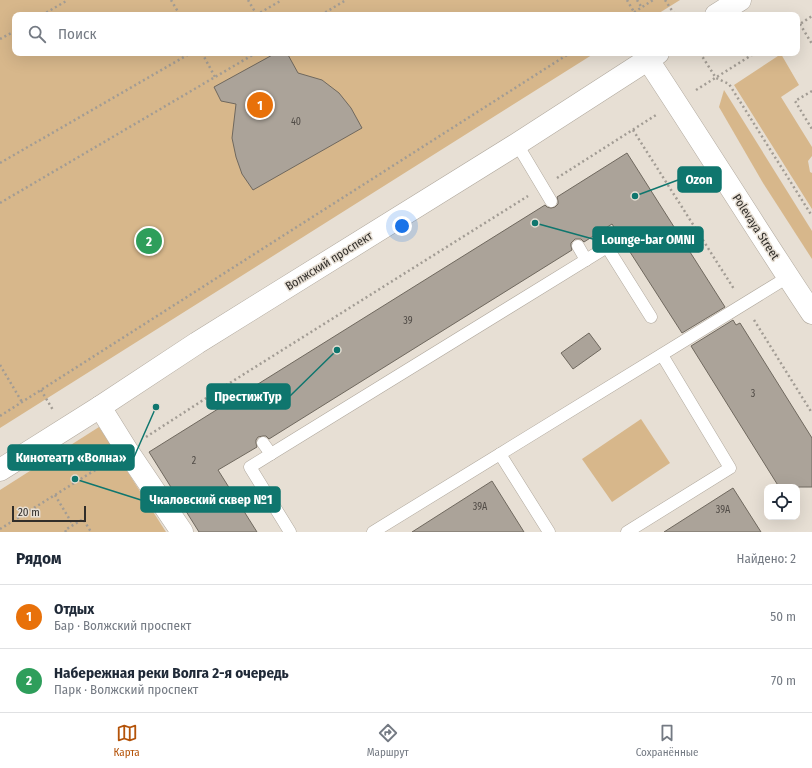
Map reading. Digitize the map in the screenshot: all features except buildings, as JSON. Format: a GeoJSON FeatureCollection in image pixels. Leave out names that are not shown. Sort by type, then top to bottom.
{"type":"FeatureCollection","features":[{"type":"Feature","properties":{"kind":"main road"},"geometry":{"type":"LineString","coordinates":[[721,12],[740,0]]}},
{"type":"Feature","properties":{"kind":"main road","name":"Polevaya Street"},"geometry":{"type":"LineString","coordinates":[[653,56],[676,102],[812,313]]}},
{"type":"Feature","properties":{"kind":"main road","name":"Волжский проспект"},"geometry":{"type":"LineString","coordinates":[[0,470],[100,407],[197,343],[517,144],[653,56]]}},
{"type":"Feature","properties":{"kind":"main road"},"geometry":{"type":"LineString","coordinates":[[100,407],[128,452],[182,532]]}},
{"type":"Feature","properties":{"kind":"lane"},"geometry":{"type":"LineString","coordinates":[[517,144],[551,201]]}},
{"type":"Feature","properties":{"kind":"lane"},"geometry":{"type":"LineString","coordinates":[[578,246],[586,260]]}},
{"type":"Feature","properties":{"kind":"lane"},"geometry":{"type":"LineString","coordinates":[[290,532],[250,467],[607,247],[651,317]]}},
{"type":"Feature","properties":{"kind":"lane"},"geometry":{"type":"LineString","coordinates":[[373,532],[788,277]]}},
{"type":"Feature","properties":{"kind":"lane"},"geometry":{"type":"LineString","coordinates":[[627,532],[730,468],[662,355]]}},
{"type":"Feature","properties":{"kind":"lane"},"geometry":{"type":"LineString","coordinates":[[263,443],[270,454]]}},
{"type":"Feature","properties":{"kind":"lane"},"geometry":{"type":"LineString","coordinates":[[500,454],[549,532]]}},
{"type":"Feature","properties":{"kind":"path"},"geometry":{"type":"LineString","coordinates":[[47,12],[68,0]]}},
{"type":"Feature","properties":{"kind":"path"},"geometry":{"type":"LineString","coordinates":[[171,0],[178,12]]}},
{"type":"Feature","properties":{"kind":"path"},"geometry":{"type":"LineString","coordinates":[[248,0],[254,12]]}},
{"type":"Feature","properties":{"kind":"path"},"geometry":{"type":"LineString","coordinates":[[261,12],[282,0]]}},
{"type":"Feature","properties":{"kind":"path"},"geometry":{"type":"LineString","coordinates":[[326,12],[346,0]]}},
{"type":"Feature","properties":{"kind":"path"},"geometry":{"type":"LineString","coordinates":[[627,0],[634,12],[653,0]]}},
{"type":"Feature","properties":{"kind":"path"},"geometry":{"type":"LineString","coordinates":[[637,0],[642,8]]}},
{"type":"Feature","properties":{"kind":"path"},"geometry":{"type":"LineString","coordinates":[[665,0],[673,12]]}},
{"type":"Feature","properties":{"kind":"path"},"geometry":{"type":"LineString","coordinates":[[800,24],[812,16]]}},
{"type":"Feature","properties":{"kind":"path"},"geometry":{"type":"LineString","coordinates":[[800,28],[812,44]]}},
{"type":"Feature","properties":{"kind":"path"},"geometry":{"type":"LineString","coordinates":[[0,40],[12,33]]}},
{"type":"Feature","properties":{"kind":"path"},"geometry":{"type":"LineString","coordinates":[[0,163],[186,56]]}},
{"type":"Feature","properties":{"kind":"path"},"geometry":{"type":"LineString","coordinates":[[204,56],[215,77]]}},
{"type":"Feature","properties":{"kind":"path"},"geometry":{"type":"LineString","coordinates":[[0,203],[251,56]]}},
{"type":"Feature","properties":{"kind":"path"},"geometry":{"type":"LineString","coordinates":[[0,416],[565,56]]}},
{"type":"Feature","properties":{"kind":"path"},"geometry":{"type":"LineString","coordinates":[[702,56],[716,78],[729,84],[812,216]]}},
{"type":"Feature","properties":{"kind":"path"},"geometry":{"type":"LineString","coordinates":[[0,529],[92,472],[128,452],[145,438],[225,386],[750,56]]}},
{"type":"Feature","properties":{"kind":"path"},"geometry":{"type":"LineString","coordinates":[[812,91],[795,101],[812,130]]}},
{"type":"Feature","properties":{"kind":"path"},"geometry":{"type":"LineString","coordinates":[[633,130],[812,413]]}},
{"type":"Feature","properties":{"kind":"path"},"geometry":{"type":"LineString","coordinates":[[0,365],[22,402]]}},
{"type":"Feature","properties":{"kind":"path"},"geometry":{"type":"LineString","coordinates":[[55,495],[73,525]]}},
{"type":"Feature","properties":{"kind":"path"},"geometry":{"type":"LineString","coordinates":[[66,532],[65,530],[83,519],[91,532]]}},
{"type":"Feature","properties":{"kind":"shaded area"},"geometry":{"type":"Polygon","coordinates":[[[0,0],[680,0],[661,12],[12,12],[12,56],[590,56],[0,428],[0,0]]]}},
{"type":"Feature","properties":{"kind":"shaded area"},"geometry":{"type":"Polygon","coordinates":[[[778,56],[782,56],[799,85],[781,97],[812,147],[812,156],[808,161],[810,172],[812,173],[812,209],[734,85],[778,56]]]}},
{"type":"Feature","properties":{"kind":"shaded area"},"geometry":{"type":"Polygon","coordinates":[[[724,90],[812,231],[812,259],[763,183],[719,107],[724,90]]]}},
{"type":"Feature","properties":{"kind":"shaded area"},"geometry":{"type":"Polygon","coordinates":[[[641,419],[670,463],[612,502],[582,459],[641,419]]]}},
{"type":"Feature","properties":{"kind":"shaded area"},"geometry":{"type":"Polygon","coordinates":[[[99,427],[166,532],[0,532],[0,490],[99,427]]]}},
{"type":"Feature","properties":{"kind":"place","name":"Отдых"},"geometry":{"type":"Point","coordinates":[260,105]}},
{"type":"Feature","properties":{"kind":"place","name":"Ozon"},"geometry":{"type":"Point","coordinates":[635,196]}},
{"type":"Feature","properties":{"kind":"place","name":"Lounge-bar OMNI"},"geometry":{"type":"Point","coordinates":[535,223]}},
{"type":"Feature","properties":{"kind":"place","name":"Набережная реки Волга 2-я очередь"},"geometry":{"type":"Point","coordinates":[149,241]}},
{"type":"Feature","properties":{"kind":"place","name":"ПрестижТур"},"geometry":{"type":"Point","coordinates":[337,350]}},
{"type":"Feature","properties":{"kind":"place","name":"Кинотеатр «Волна»"},"geometry":{"type":"Point","coordinates":[156,407]}},
{"type":"Feature","properties":{"kind":"place","name":"Чкаловский сквер №1"},"geometry":{"type":"Point","coordinates":[75,479]}}]}
